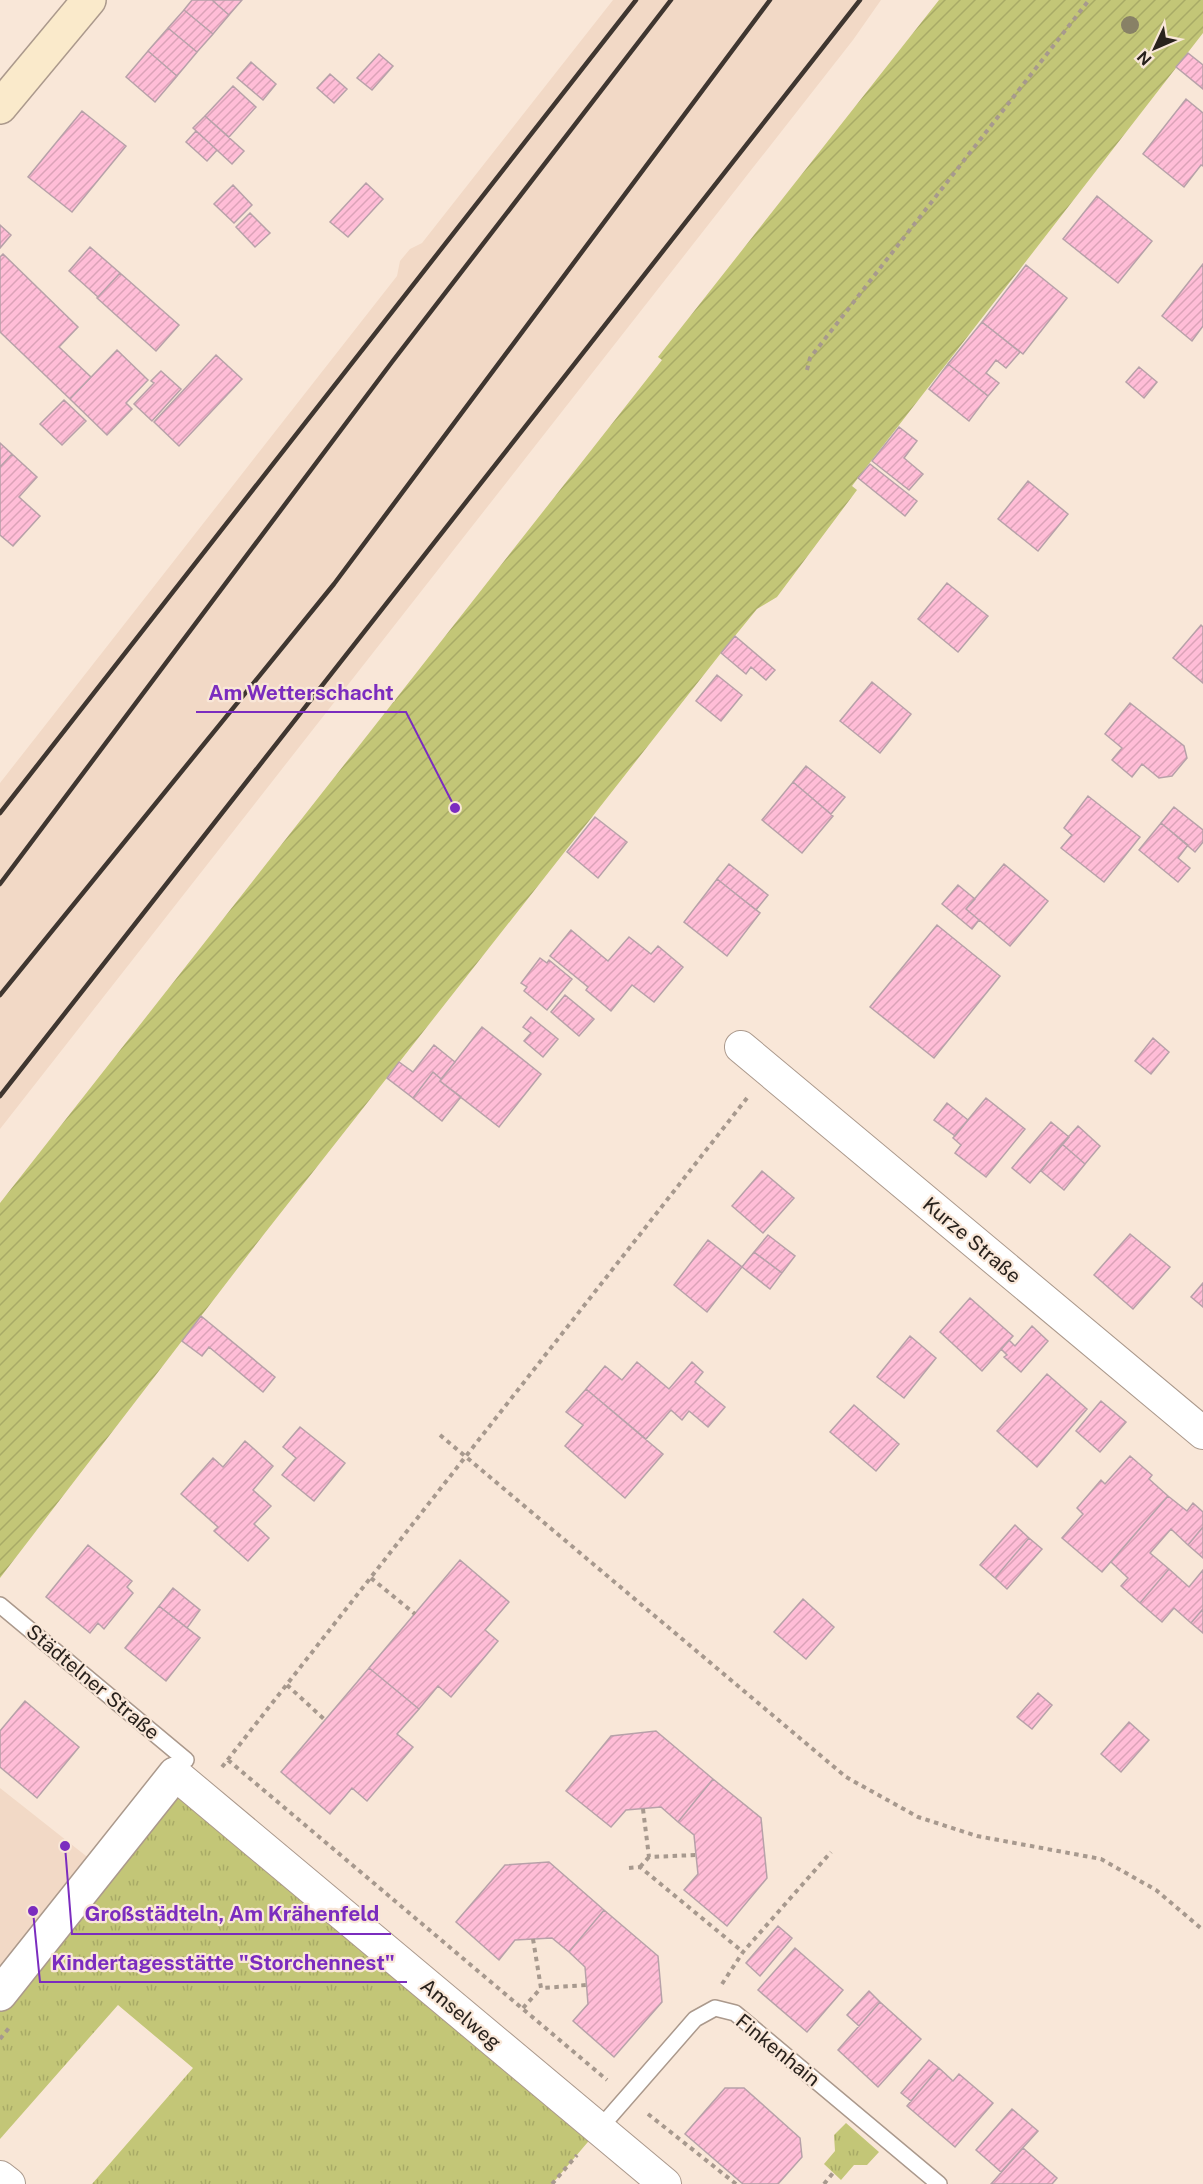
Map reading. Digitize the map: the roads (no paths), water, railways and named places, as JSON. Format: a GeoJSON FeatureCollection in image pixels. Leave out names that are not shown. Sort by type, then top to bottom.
{"type":"FeatureCollection","features":[{"type":"Feature","properties":{"kind":"main road"},"geometry":{"type":"LineString","coordinates":[[0,106],[89,0]]}},
{"type":"Feature","properties":{"kind":"street","name":"Kurze Straße"},"geometry":{"type":"LineString","coordinates":[[741,1047],[1203,1433]]}},
{"type":"Feature","properties":{"kind":"street","name":"Amselweg"},"geometry":{"type":"LineString","coordinates":[[180,1767],[200,1794],[665,2184]]}},
{"type":"Feature","properties":{"kind":"street"},"geometry":{"type":"LineString","coordinates":[[7,2008],[180,1767]]}},
{"type":"Feature","properties":{"kind":"street"},"geometry":{"type":"LineString","coordinates":[[0,2177],[9,2184]]}},
{"type":"Feature","properties":{"kind":"lane","name":"Städtelner Straße"},"geometry":{"type":"LineString","coordinates":[[0,1605],[180,1767]]}},
{"type":"Feature","properties":{"kind":"lane","name":"Finkenhain"},"geometry":{"type":"LineString","coordinates":[[599,2129],[695,2019],[715,2008],[735,2013],[939,2184]]}},
{"type":"Feature","properties":{"kind":"railway"},"geometry":{"type":"LineString","coordinates":[[0,813],[636,0]]}},
{"type":"Feature","properties":{"kind":"railway"},"geometry":{"type":"LineString","coordinates":[[0,884],[392,362],[671,0]]}},
{"type":"Feature","properties":{"kind":"railway"},"geometry":{"type":"LineString","coordinates":[[0,995],[334,584],[770,0]]}},
{"type":"Feature","properties":{"kind":"railway"},"geometry":{"type":"LineString","coordinates":[[0,1096],[860,0]]}},
{"type":"Feature","properties":{"kind":"place","name":"Am Wetterschacht"},"geometry":{"type":"Point","coordinates":[455,808]}},
{"type":"Feature","properties":{"kind":"place","name":"Großstädteln, Am Krähenfeld"},"geometry":{"type":"Point","coordinates":[65,1846]}},
{"type":"Feature","properties":{"kind":"place","name":"Kindertagesstätte \"Storchennest\""},"geometry":{"type":"Point","coordinates":[33,1911]}}]}
